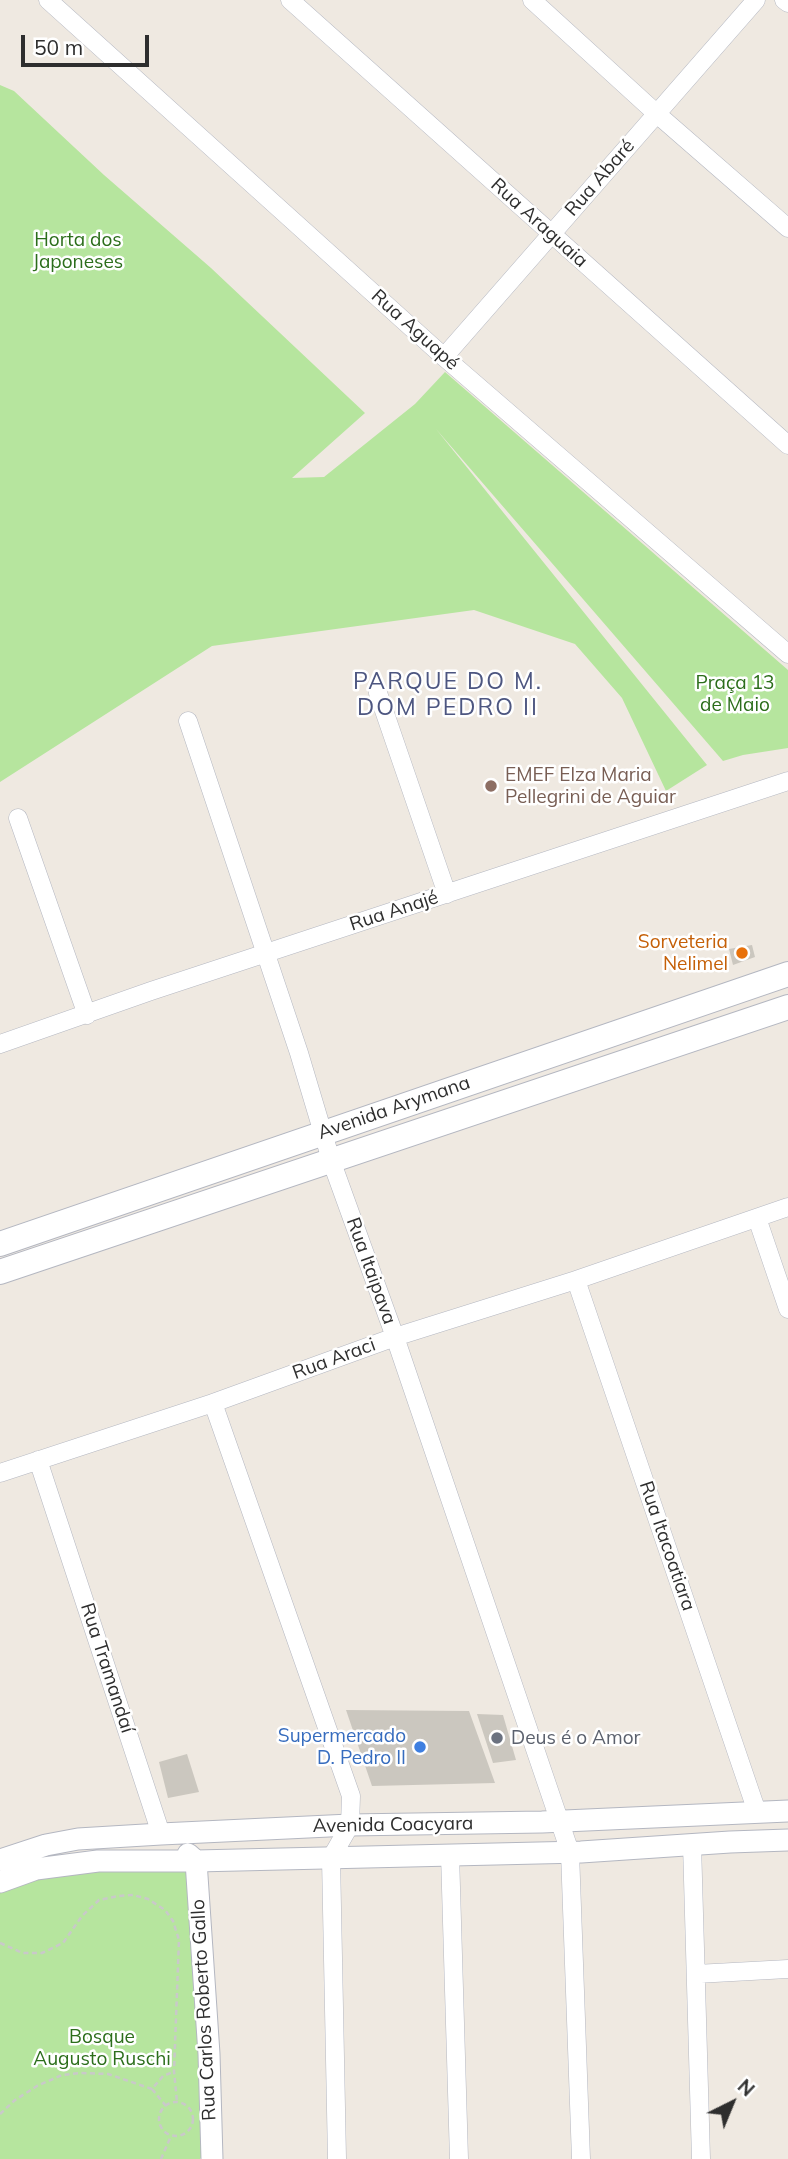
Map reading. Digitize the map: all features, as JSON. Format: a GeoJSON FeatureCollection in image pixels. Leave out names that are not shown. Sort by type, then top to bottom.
{"type":"FeatureCollection","features":[{"type":"Feature","properties":{"kind":"main road","name":"Avenida Arymana"},"geometry":{"type":"LineString","coordinates":[[0,1244],[788,974]]}},
{"type":"Feature","properties":{"kind":"main road","name":"Avenida Arymana"},"geometry":{"type":"LineString","coordinates":[[0,1272],[788,1007]]}},
{"type":"Feature","properties":{"kind":"street","name":"Rua Aguapé"},"geometry":{"type":"LineString","coordinates":[[48,0],[444,356],[788,654]]}},
{"type":"Feature","properties":{"kind":"street","name":"Rua Araguaia"},"geometry":{"type":"LineString","coordinates":[[290,0],[788,445]]}},
{"type":"Feature","properties":{"kind":"street"},"geometry":{"type":"LineString","coordinates":[[532,0],[788,228]]}},
{"type":"Feature","properties":{"kind":"street","name":"Rua Abaré"},"geometry":{"type":"LineString","coordinates":[[444,356],[756,0]]}},
{"type":"Feature","properties":{"kind":"street"},"geometry":{"type":"LineString","coordinates":[[377,693],[447,894]]}},
{"type":"Feature","properties":{"kind":"street","name":"Rua Itaipava"},"geometry":{"type":"LineString","coordinates":[[188,721],[331,1160],[395,1337],[570,1852],[581,2159]]}},
{"type":"Feature","properties":{"kind":"street","name":"Rua Anajé"},"geometry":{"type":"LineString","coordinates":[[0,1045],[265,953],[788,780]]}},
{"type":"Feature","properties":{"kind":"street"},"geometry":{"type":"LineString","coordinates":[[18,818],[86,1015]]}},
{"type":"Feature","properties":{"kind":"street","name":"Rua Araci"},"geometry":{"type":"LineString","coordinates":[[0,1473],[213,1403],[395,1337],[576,1280],[788,1207]]}},
{"type":"Feature","properties":{"kind":"street"},"geometry":{"type":"LineString","coordinates":[[757,1218],[788,1309]]}},
{"type":"Feature","properties":{"kind":"street","name":"Rua Itacoatiara"},"geometry":{"type":"LineString","coordinates":[[576,1280],[757,1812]]}},
{"type":"Feature","properties":{"kind":"street"},"geometry":{"type":"LineString","coordinates":[[213,1403],[351,1797],[350,1825],[331,1858],[337,2159]]}},
{"type":"Feature","properties":{"kind":"street","name":"Rua Tramandaí"},"geometry":{"type":"LineString","coordinates":[[38,1460],[161,1834]]}},
{"type":"Feature","properties":{"kind":"street","name":"Avenida Coacyara"},"geometry":{"type":"LineString","coordinates":[[0,1860],[14,1854],[78,1839],[350,1825],[788,1811]]}},
{"type":"Feature","properties":{"kind":"street"},"geometry":{"type":"LineString","coordinates":[[161,1834],[197,1861]]}},
{"type":"Feature","properties":{"kind":"street","name":"Avenida Coacyara"},"geometry":{"type":"LineString","coordinates":[[0,1882],[36,1869],[99,1861],[570,1852],[788,1840]]}},
{"type":"Feature","properties":{"kind":"street"},"geometry":{"type":"LineString","coordinates":[[692,1844],[701,2159]]}},
{"type":"Feature","properties":{"kind":"street"},"geometry":{"type":"LineString","coordinates":[[450,1854],[459,2159]]}},
{"type":"Feature","properties":{"kind":"street","name":"Rua Carlos Roberto Gallo"},"geometry":{"type":"LineString","coordinates":[[197,1861],[209,2054],[212,2159]]}},
{"type":"Feature","properties":{"kind":"street"},"geometry":{"type":"LineString","coordinates":[[696,1974],[788,1969]]}},
{"type":"Feature","properties":{"kind":"path"},"geometry":{"type":"LineString","coordinates":[[0,1943],[23,1953],[42,1953],[63,1943],[82,1916],[99,1900],[118,1896],[133,1895],[148,1899],[164,1910],[173,1921],[179,1940],[174,2071],[177,2102]]}},
{"type":"Feature","properties":{"kind":"path"},"geometry":{"type":"LineString","coordinates":[[152,2089],[163,2076],[174,2071]]}},
{"type":"Feature","properties":{"kind":"path"},"geometry":{"type":"LineString","coordinates":[[0,2114],[37,2085],[62,2075],[80,2073],[108,2074],[152,2089],[166,2106]]}},
{"type":"Feature","properties":{"kind":"path"},"geometry":{"type":"LineString","coordinates":[[177,2102],[183,2103],[191,2110],[193,2121],[183,2135],[172,2136],[160,2125],[160,2114],[166,2106],[177,2102]]}},
{"type":"Feature","properties":{"kind":"path"},"geometry":{"type":"LineString","coordinates":[[161,2159],[172,2136]]}},
{"type":"Feature","properties":{"kind":"green space"},"geometry":{"type":"Polygon","coordinates":[[[0,85],[14,91],[104,175],[211,268],[365,413],[292,478],[324,477],[415,404],[445,372],[788,670],[788,748],[723,761],[436,429],[707,765],[666,791],[622,698],[575,644],[474,610],[212,646],[0,782],[0,85]]]}},
{"type":"Feature","properties":{"kind":"green space","name":"Bosque Augusto Ruschi"},"geometry":{"type":"Polygon","coordinates":[[[188,1867],[207,2148],[200,2159],[0,2159],[0,1892],[47,1875],[94,1868],[188,1867]]]}},
{"type":"Feature","properties":{"kind":"building","name":"Sorveteria Nelimel"},"geometry":{"type":"Polygon","coordinates":[[[752,945],[755,957],[733,965],[729,949],[752,945]]]}},
{"type":"Feature","properties":{"kind":"building","name":"Supermercado D. Pedro II"},"geometry":{"type":"Polygon","coordinates":[[[346,1710],[469,1711],[495,1783],[372,1786],[346,1710]]]}},
{"type":"Feature","properties":{"kind":"building","name":"Deus é o Amor"},"geometry":{"type":"Polygon","coordinates":[[[477,1714],[503,1715],[516,1760],[493,1763],[477,1714]]]}},
{"type":"Feature","properties":{"kind":"building"},"geometry":{"type":"Polygon","coordinates":[[[187,1754],[199,1792],[168,1798],[159,1762],[187,1754]]]}},
{"type":"Feature","properties":{"kind":"place","name":"EMEF Elza Maria Pellegrini de Aguiar"},"geometry":{"type":"Point","coordinates":[491,786]}},
{"type":"Feature","properties":{"kind":"place","name":"Sorveteria Nelimel"},"geometry":{"type":"Point","coordinates":[742,953]}},
{"type":"Feature","properties":{"kind":"place","name":"Deus é o Amor"},"geometry":{"type":"Point","coordinates":[497,1738]}},
{"type":"Feature","properties":{"kind":"place","name":"Supermercado D. Pedro II"},"geometry":{"type":"Point","coordinates":[420,1747]}},
{"type":"Feature","properties":{"kind":"district","name":"PARQUE DO M. DOM PEDRO II"},"geometry":{"type":"Point","coordinates":[448,695]}},
{"type":"Feature","properties":{"kind":"park label","name":"Horta dos Japoneses"},"geometry":{"type":"Point","coordinates":[78,251]}},
{"type":"Feature","properties":{"kind":"park label","name":"Praça 13 de Maio"},"geometry":{"type":"Point","coordinates":[735,694]}}]}
